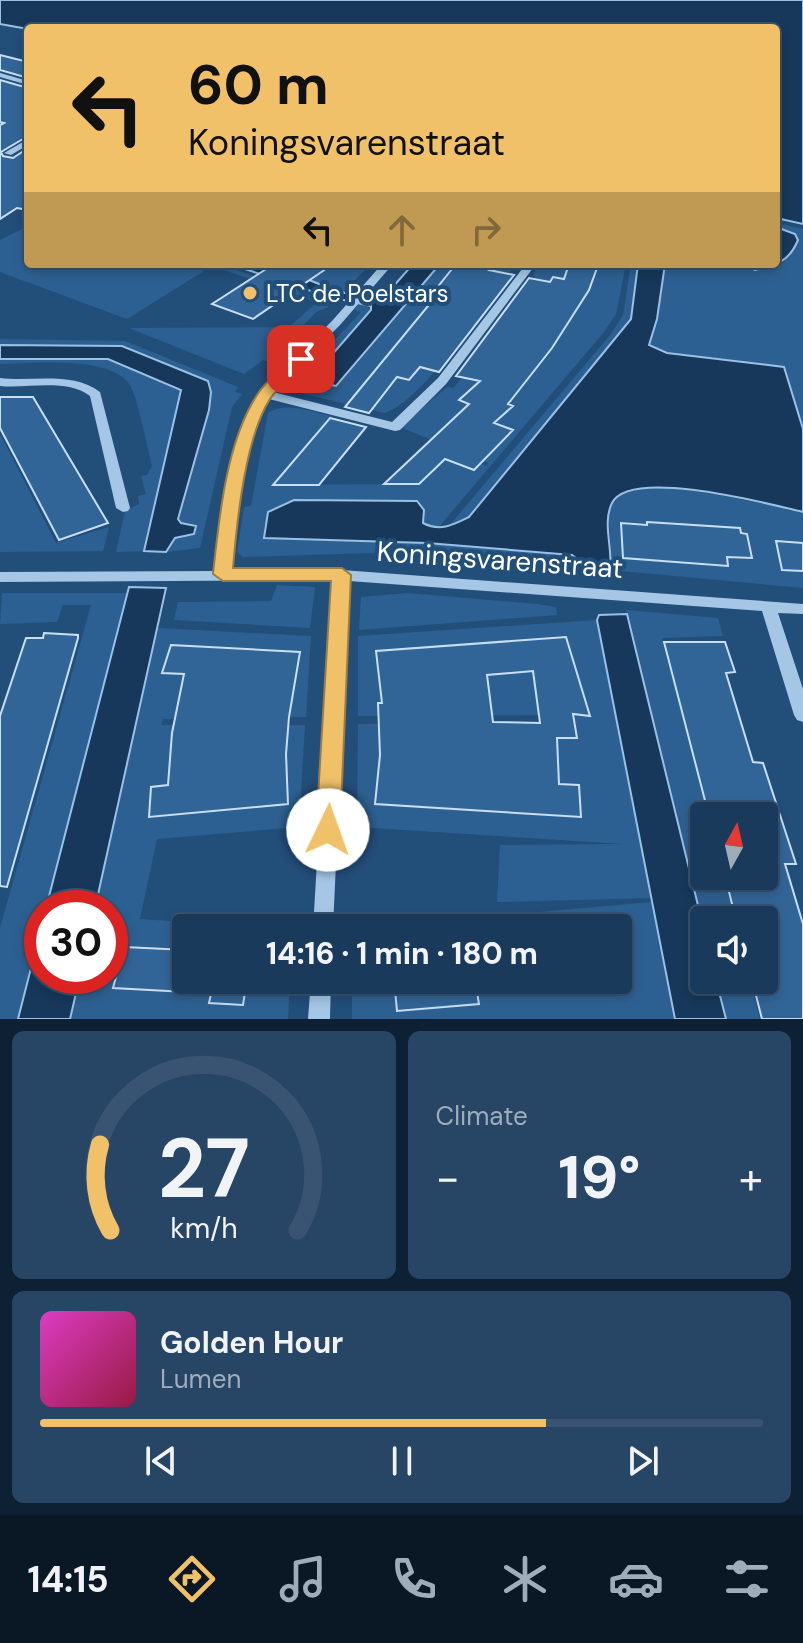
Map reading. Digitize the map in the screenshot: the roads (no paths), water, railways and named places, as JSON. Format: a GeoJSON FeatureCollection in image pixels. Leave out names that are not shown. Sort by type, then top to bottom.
{"type":"FeatureCollection","features":[{"type":"Feature","properties":{"kind":"street"},"geometry":{"type":"LineString","coordinates":[[0,75],[24,82]]}},
{"type":"Feature","properties":{"kind":"street"},"geometry":{"type":"LineString","coordinates":[[8,153],[24,144]]}},
{"type":"Feature","properties":{"kind":"street"},"geometry":{"type":"LineString","coordinates":[[223,574],[227,531],[248,424],[265,394],[384,268]]}},
{"type":"Feature","properties":{"kind":"street"},"geometry":{"type":"LineString","coordinates":[[265,394],[395,427],[442,381],[528,268]]}},
{"type":"Feature","properties":{"kind":"street"},"geometry":{"type":"LineString","coordinates":[[0,382],[75,384],[92,389],[123,508]]}},
{"type":"Feature","properties":{"kind":"street"},"geometry":{"type":"LineString","coordinates":[[324,914],[342,575]]}},
{"type":"Feature","properties":{"kind":"street","name":"Koningsvarenstraat"},"geometry":{"type":"LineString","coordinates":[[0,577],[342,575],[803,609]]}},
{"type":"Feature","properties":{"kind":"street"},"geometry":{"type":"LineString","coordinates":[[768,607],[803,715]]}},
{"type":"Feature","properties":{"kind":"street"},"geometry":{"type":"LineString","coordinates":[[319,1019],[320,994]]}},
{"type":"Feature","properties":{"kind":"place","name":"LTC de Poelstars"},"geometry":{"type":"Point","coordinates":[250,293]}}]}
